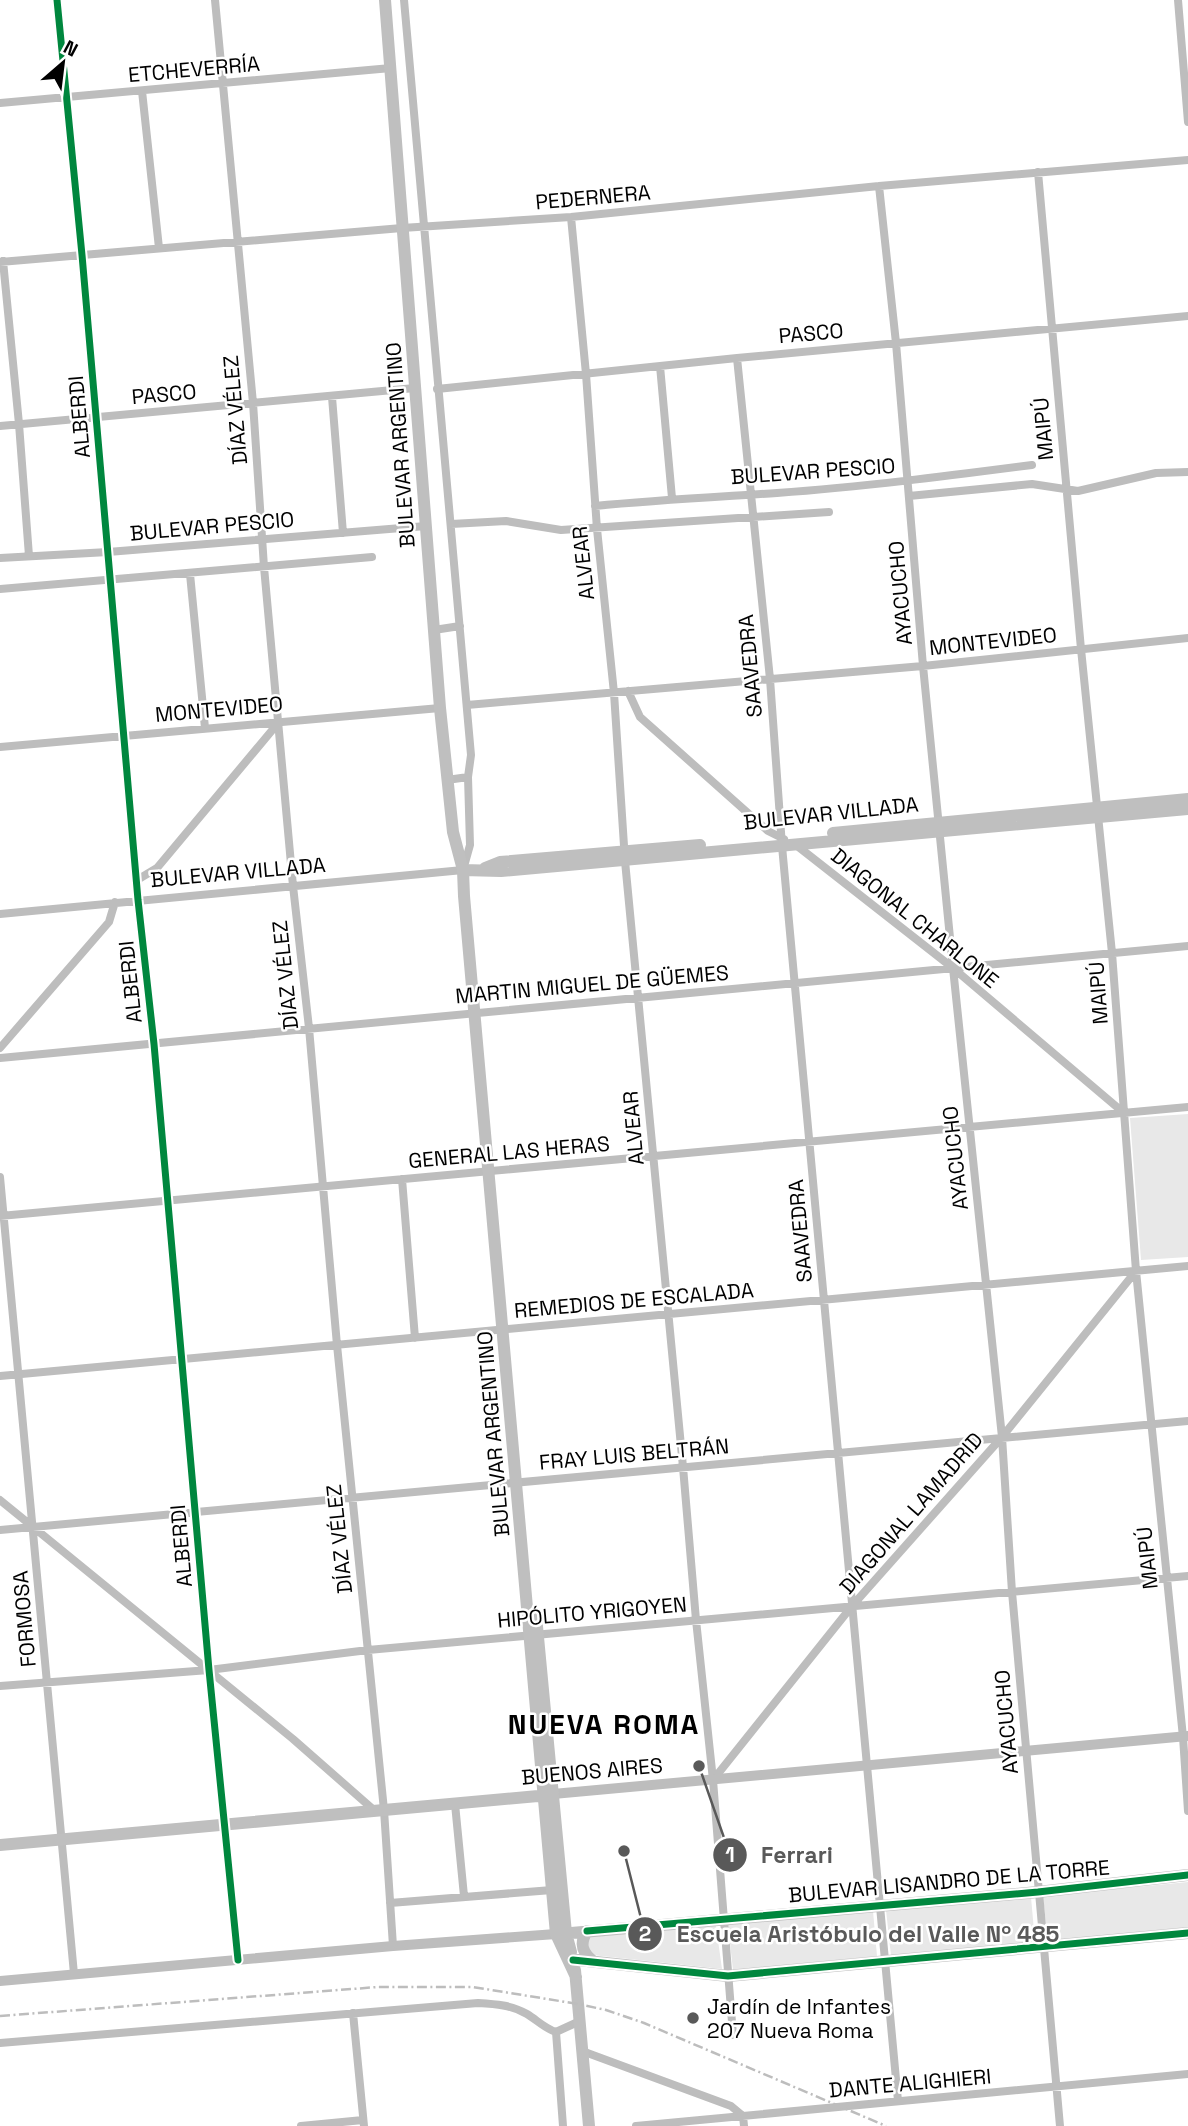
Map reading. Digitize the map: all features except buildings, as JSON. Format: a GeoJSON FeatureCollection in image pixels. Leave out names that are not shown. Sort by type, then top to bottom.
{"type":"FeatureCollection","features":[{"type":"Feature","properties":{"kind":"main road","name":"BULEVAR ARGENTINO"},"geometry":{"type":"LineString","coordinates":[[386,0],[440,708],[454,842],[465,885],[464,896],[478,1013],[561,1934]]}},
{"type":"Feature","properties":{"kind":"main road","name":"BULEVAR VILLADA"},"geometry":{"type":"LineString","coordinates":[[463,870],[480,869],[500,862],[625,856],[782,842],[1098,812],[1188,799]]}},
{"type":"Feature","properties":{"kind":"main road","name":"BULEVAR VILLADA"},"geometry":{"type":"LineString","coordinates":[[1098,812],[1188,809]]}},
{"type":"Feature","properties":{"kind":"main road","name":"BULEVAR VILLADA"},"geometry":{"type":"LineString","coordinates":[[782,842],[796,845],[940,827]]}},
{"type":"Feature","properties":{"kind":"main road","name":"BULEVAR ARGENTINO"},"geometry":{"type":"LineString","coordinates":[[548,1795],[552,1890],[561,1934],[576,1976],[589,2126]]}},
{"type":"Feature","properties":{"kind":"main road","name":"BUENOS AIRES"},"geometry":{"type":"LineString","coordinates":[[0,1845],[548,1795]]}},
{"type":"Feature","properties":{"kind":"main road","name":"BULEVAR LISANDRO DE LA TORRE"},"geometry":{"type":"LineString","coordinates":[[561,1934],[1038,1892],[1188,1875]]}},
{"type":"Feature","properties":{"kind":"main road"},"geometry":{"type":"LineString","coordinates":[[587,1931],[582,1946],[586,1956],[594,1962]]}},
{"type":"Feature","properties":{"kind":"main road"},"geometry":{"type":"LineString","coordinates":[[570,1959],[728,1976],[1188,1933]]}},
{"type":"Feature","properties":{"kind":"street","name":"ALBERDI"},"geometry":{"type":"LineString","coordinates":[[57,0],[138,900],[154,1044],[197,1513],[209,1670],[238,1959]]}},
{"type":"Feature","properties":{"kind":"street","name":"DÍAZ VÉLEZ"},"geometry":{"type":"LineString","coordinates":[[215,0],[253,403],[264,567],[293,886],[368,1650],[393,1946]]}},
{"type":"Feature","properties":{"kind":"street"},"geometry":{"type":"LineString","coordinates":[[404,0],[471,755],[468,776],[471,831],[463,870]]}},
{"type":"Feature","properties":{"kind":"street"},"geometry":{"type":"LineString","coordinates":[[1181,3],[1188,122]]}},
{"type":"Feature","properties":{"kind":"street","name":"ETCHEVERRÍA"},"geometry":{"type":"LineString","coordinates":[[0,103],[391,68]]}},
{"type":"Feature","properties":{"kind":"street"},"geometry":{"type":"LineString","coordinates":[[142,91],[159,248]]}},
{"type":"Feature","properties":{"kind":"street","name":"PEDERNERA"},"geometry":{"type":"LineString","coordinates":[[2,262],[237,241],[571,217],[879,186],[1188,160]]}},
{"type":"Feature","properties":{"kind":"street","name":"MAIPÚ"},"geometry":{"type":"LineString","coordinates":[[1038,172],[1081,649],[1112,953],[1136,1271],[1166,1578],[1185,1737],[1188,1811]]}},
{"type":"Feature","properties":{"kind":"street","name":"AYACUCHO"},"geometry":{"type":"LineString","coordinates":[[879,186],[909,482],[923,666],[1002,1437],[1012,1592],[1060,2126]]}},
{"type":"Feature","properties":{"kind":"street","name":"ALVEAR"},"geometry":{"type":"LineString","coordinates":[[571,217],[597,529],[614,693],[625,856],[713,1780],[733,2035]]}},
{"type":"Feature","properties":{"kind":"street"},"geometry":{"type":"LineString","coordinates":[[2,262],[19,424],[29,556]]}},
{"type":"Feature","properties":{"kind":"street","name":"PASCO"},"geometry":{"type":"LineString","coordinates":[[437,389],[1188,316]]}},
{"type":"Feature","properties":{"kind":"street","name":"SAAVEDRA"},"geometry":{"type":"LineString","coordinates":[[737,358],[770,679],[809,1142],[898,2101]]}},
{"type":"Feature","properties":{"kind":"street"},"geometry":{"type":"LineString","coordinates":[[660,366],[672,498]]}},
{"type":"Feature","properties":{"kind":"street","name":"PASCO"},"geometry":{"type":"LineString","coordinates":[[0,426],[415,388]]}},
{"type":"Feature","properties":{"kind":"street"},"geometry":{"type":"LineString","coordinates":[[332,397],[343,533]]}},
{"type":"Feature","properties":{"kind":"street","name":"BULEVAR PESCIO"},"geometry":{"type":"LineString","coordinates":[[595,506],[672,498],[909,482],[1032,465]]}},
{"type":"Feature","properties":{"kind":"street","name":"BULEVAR PESCIO"},"geometry":{"type":"LineString","coordinates":[[909,496],[1032,484],[1077,491],[1156,473],[1188,472]]}},
{"type":"Feature","properties":{"kind":"street","name":"BULEVAR PESCIO"},"geometry":{"type":"LineString","coordinates":[[451,524],[506,521],[561,530],[597,529],[829,512]]}},
{"type":"Feature","properties":{"kind":"street","name":"BULEVAR PESCIO"},"geometry":{"type":"LineString","coordinates":[[0,558],[108,552],[426,526]]}},
{"type":"Feature","properties":{"kind":"street"},"geometry":{"type":"LineString","coordinates":[[0,589],[372,557]]}},
{"type":"Feature","properties":{"kind":"street"},"geometry":{"type":"LineString","coordinates":[[190,574],[205,728]]}},
{"type":"Feature","properties":{"kind":"street"},"geometry":{"type":"LineString","coordinates":[[434,630],[460,626]]}},
{"type":"Feature","properties":{"kind":"street","name":"MONTEVIDEO"},"geometry":{"type":"LineString","coordinates":[[467,705],[923,666],[1188,638]]}},
{"type":"Feature","properties":{"kind":"street"},"geometry":{"type":"LineString","coordinates":[[628,691],[640,717],[782,842]]}},
{"type":"Feature","properties":{"kind":"street","name":"MONTEVIDEO"},"geometry":{"type":"LineString","coordinates":[[0,747],[440,708]]}},
{"type":"Feature","properties":{"kind":"street"},"geometry":{"type":"LineString","coordinates":[[137,880],[157,868],[279,722]]}},
{"type":"Feature","properties":{"kind":"street"},"geometry":{"type":"LineString","coordinates":[[447,780],[468,776]]}},
{"type":"Feature","properties":{"kind":"street","name":"DIAGONAL CHARLONE"},"geometry":{"type":"LineString","coordinates":[[796,845],[953,968],[1124,1113]]}},
{"type":"Feature","properties":{"kind":"street","name":"BULEVAR VILLADA"},"geometry":{"type":"LineString","coordinates":[[0,914],[463,870]]}},
{"type":"Feature","properties":{"kind":"street"},"geometry":{"type":"LineString","coordinates":[[0,1048],[109,922],[116,902]]}},
{"type":"Feature","properties":{"kind":"street","name":"MARTIN MIGUEL DE GÜEMES"},"geometry":{"type":"LineString","coordinates":[[0,1058],[1188,946]]}},
{"type":"Feature","properties":{"kind":"street","name":"GENERAL LAS HERAS"},"geometry":{"type":"LineString","coordinates":[[1,1216],[1188,1107]]}},
{"type":"Feature","properties":{"kind":"street","name":"FORMOSA"},"geometry":{"type":"LineString","coordinates":[[0,1177],[1,1216],[19,1374],[74,1974]]}},
{"type":"Feature","properties":{"kind":"street"},"geometry":{"type":"LineString","coordinates":[[402,1180],[415,1338]]}},
{"type":"Feature","properties":{"kind":"street","name":"REMEDIOS DE ESCALADA"},"geometry":{"type":"LineString","coordinates":[[0,1376],[1188,1266]]}},
{"type":"Feature","properties":{"kind":"street","name":"DIAGONAL LAMADRID"},"geometry":{"type":"LineString","coordinates":[[713,1780],[852,1606],[1002,1437],[1136,1271]]}},
{"type":"Feature","properties":{"kind":"street","name":"FRAY LUIS BELTRÁN"},"geometry":{"type":"LineString","coordinates":[[0,1530],[1188,1421]]}},
{"type":"Feature","properties":{"kind":"street"},"geometry":{"type":"LineString","coordinates":[[0,1500],[380,1810]]}},
{"type":"Feature","properties":{"kind":"street","name":"HIPÓLITO YRIGOYEN"},"geometry":{"type":"LineString","coordinates":[[0,1686],[209,1670],[368,1650],[1188,1576]]}},
{"type":"Feature","properties":{"kind":"street","name":"BUENOS AIRES"},"geometry":{"type":"LineString","coordinates":[[548,1795],[1185,1737]]}},
{"type":"Feature","properties":{"kind":"street"},"geometry":{"type":"LineString","coordinates":[[455,1804],[464,1896]]}},
{"type":"Feature","properties":{"kind":"street"},"geometry":{"type":"LineString","coordinates":[[390,1903],[552,1890]]}},
{"type":"Feature","properties":{"kind":"street","name":"BULEVAR LISANDRO DE LA TORRE"},"geometry":{"type":"LineString","coordinates":[[0,1981],[561,1934]]}},
{"type":"Feature","properties":{"kind":"street"},"geometry":{"type":"LineString","coordinates":[[0,2043],[478,2003],[517,2009],[556,2032],[580,2021]]}},
{"type":"Feature","properties":{"kind":"street"},"geometry":{"type":"LineString","coordinates":[[301,2126],[363,2123],[353,2013]]}},
{"type":"Feature","properties":{"kind":"street"},"geometry":{"type":"LineString","coordinates":[[556,2032],[563,2126]]}},
{"type":"Feature","properties":{"kind":"street"},"geometry":{"type":"LineString","coordinates":[[582,2051],[731,2106],[743,2116],[744,2126]]}},
{"type":"Feature","properties":{"kind":"street","name":"DANTE ALIGHIERI"},"geometry":{"type":"LineString","coordinates":[[636,2126],[1188,2074]]}},
{"type":"Feature","properties":{"kind":"shaded area"},"geometry":{"type":"Polygon","coordinates":[[[1188,1114],[1188,1257],[1141,1260],[1130,1118],[1188,1114]]]}},
{"type":"Feature","properties":{"kind":"shaded area"},"geometry":{"type":"Polygon","coordinates":[[[1188,1882],[1188,1927],[1048,1941],[1043,1896],[1188,1882]]]}},
{"type":"Feature","properties":{"kind":"shaded area"},"geometry":{"type":"Polygon","coordinates":[[[1031,1897],[1035,1942],[891,1956],[886,1910],[1031,1897]]]}},
{"type":"Feature","properties":{"kind":"shaded area"},"geometry":{"type":"Polygon","coordinates":[[[873,1911],[877,1956],[733,1970],[728,1925],[873,1911]]]}},
{"type":"Feature","properties":{"kind":"shaded area"},"geometry":{"type":"Polygon","coordinates":[[[716,1926],[722,1969],[592,1955],[585,1946],[588,1937],[716,1926]]]}},
{"type":"Feature","properties":{"kind":"railway"},"geometry":{"type":"LineString","coordinates":[[0,2016],[378,1987],[473,1987],[606,2010],[644,2023],[886,2126]]}},
{"type":"Feature","properties":{"kind":"cycle path"},"geometry":{"type":"LineString","coordinates":[[57,0],[209,1670],[238,1960]]}},
{"type":"Feature","properties":{"kind":"cycle path"},"geometry":{"type":"LineString","coordinates":[[587,1931],[1038,1892],[1188,1875]]}},
{"type":"Feature","properties":{"kind":"cycle path"},"geometry":{"type":"LineString","coordinates":[[573,1960],[728,1976],[1188,1933]]}},
{"type":"Feature","properties":{"kind":"place","name":"Ferrari"},"geometry":{"type":"Point","coordinates":[699,1766]}},
{"type":"Feature","properties":{"kind":"place","name":"Escuela Aristóbulo del Valle Nº 485"},"geometry":{"type":"Point","coordinates":[624,1851]}},
{"type":"Feature","properties":{"kind":"place","name":"Jardín de Infantes 207 Nueva Roma"},"geometry":{"type":"Point","coordinates":[693,2018]}},
{"type":"Feature","properties":{"kind":"district","name":"NUEVA ROMA"},"geometry":{"type":"Point","coordinates":[604,1724]}}]}
